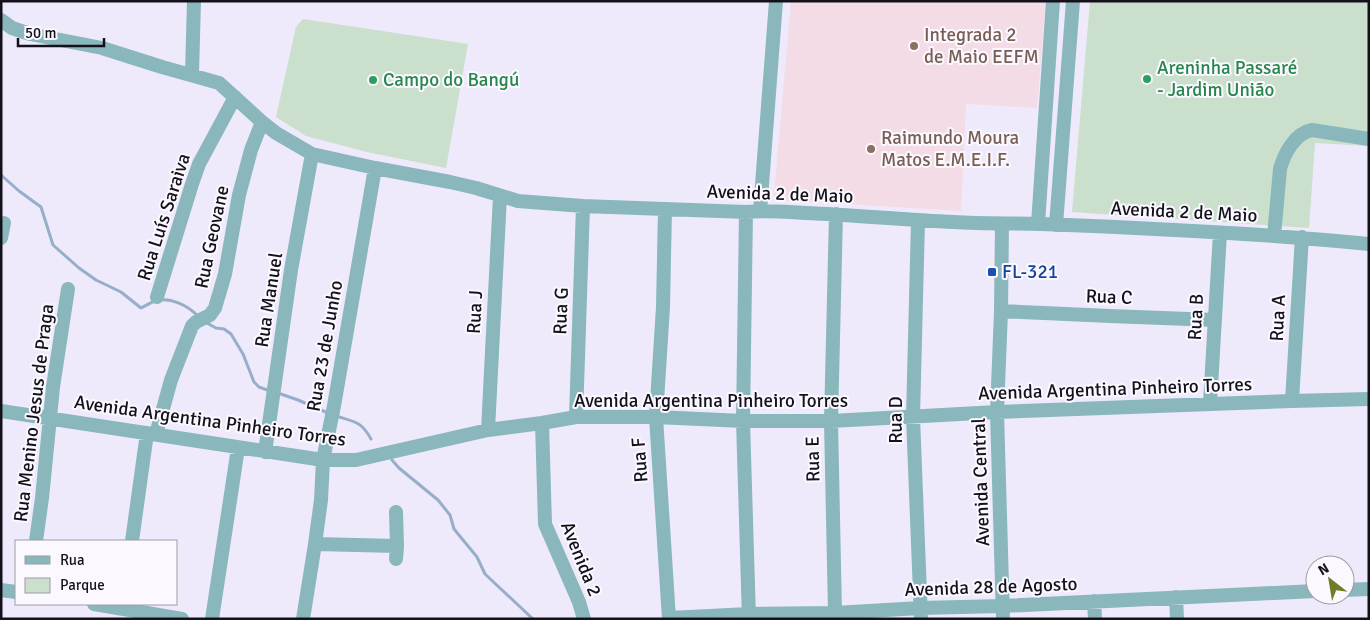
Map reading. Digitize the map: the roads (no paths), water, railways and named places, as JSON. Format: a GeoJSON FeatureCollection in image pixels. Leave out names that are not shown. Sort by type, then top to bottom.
{"type":"FeatureCollection","features":[{"type":"Feature","properties":{"kind":"street"},"geometry":{"type":"LineString","coordinates":[[1,20],[12,28],[30,34],[102,48],[162,67],[192,74],[194,1]]}},
{"type":"Feature","properties":{"kind":"street"},"geometry":{"type":"LineString","coordinates":[[749,616],[743,421],[753,211],[776,1]]}},
{"type":"Feature","properties":{"kind":"street"},"geometry":{"type":"LineString","coordinates":[[1038,224],[1053,2],[1073,3],[1056,225]]}},
{"type":"Feature","properties":{"kind":"street"},"geometry":{"type":"LineString","coordinates":[[1048,70],[1068,72]]}},
{"type":"Feature","properties":{"kind":"street","name":"Avenida 2 de Maio"},"geometry":{"type":"LineString","coordinates":[[192,74],[219,83],[276,133],[312,154],[450,182],[518,201],[583,206],[836,214],[918,221],[1038,224],[1302,237],[1369,244]]}},
{"type":"Feature","properties":{"kind":"street","name":"Rua Luís Saraiva"},"geometry":{"type":"LineString","coordinates":[[157,297],[199,164],[235,96]]}},
{"type":"Feature","properties":{"kind":"street"},"geometry":{"type":"LineString","coordinates":[[1045,119],[1064,121]]}},
{"type":"Feature","properties":{"kind":"street","name":"Rua Geovane"},"geometry":{"type":"LineString","coordinates":[[132,540],[152,434],[192,326],[210,315],[215,308],[225,274],[241,187],[251,150],[262,122]]}},
{"type":"Feature","properties":{"kind":"street"},"geometry":{"type":"LineString","coordinates":[[1274,236],[1280,169],[1283,158],[1296,139],[1308,130],[1369,139]]}},
{"type":"Feature","properties":{"kind":"street","name":"Rua Manuel"},"geometry":{"type":"LineString","coordinates":[[265,452],[292,270],[312,154]]}},
{"type":"Feature","properties":{"kind":"street","name":"Rua 23 de Junho"},"geometry":{"type":"LineString","coordinates":[[303,619],[316,544],[323,460],[375,168]]}},
{"type":"Feature","properties":{"kind":"street"},"geometry":{"type":"LineString","coordinates":[[1040,182],[1059,185]]}},
{"type":"Feature","properties":{"kind":"street","name":"Rua J"},"geometry":{"type":"LineString","coordinates":[[488,430],[500,196]]}},
{"type":"Feature","properties":{"kind":"street","name":"Rua G"},"geometry":{"type":"LineString","coordinates":[[576,417],[583,206]]}},
{"type":"Feature","properties":{"kind":"street","name":"Rua F"},"geometry":{"type":"LineString","coordinates":[[665,209],[663,307],[656,417],[669,618]]}},
{"type":"Feature","properties":{"kind":"street","name":"Rua E"},"geometry":{"type":"LineString","coordinates":[[835,613],[831,421],[836,214]]}},
{"type":"Feature","properties":{"kind":"street","name":"Rua D"},"geometry":{"type":"LineString","coordinates":[[918,221],[913,417],[920,613]]}},
{"type":"Feature","properties":{"kind":"street"},"geometry":{"type":"LineString","coordinates":[[1,238],[4,223]]}},
{"type":"Feature","properties":{"kind":"street","name":"Avenida Central"},"geometry":{"type":"LineString","coordinates":[[1002,224],[997,412],[1003,612]]}},
{"type":"Feature","properties":{"kind":"street","name":"Rua B"},"geometry":{"type":"LineString","coordinates":[[1210,403],[1220,233]]}},
{"type":"Feature","properties":{"kind":"street","name":"Rua A"},"geometry":{"type":"LineString","coordinates":[[1292,400],[1302,237]]}},
{"type":"Feature","properties":{"kind":"street","name":"Rua Menino Jesus de Praga"},"geometry":{"type":"LineString","coordinates":[[36,540],[53,387],[68,289]]}},
{"type":"Feature","properties":{"kind":"street","name":"Rua C"},"geometry":{"type":"LineString","coordinates":[[1001,311],[1215,320]]}},
{"type":"Feature","properties":{"kind":"street","name":"Avenida Argentina Pinheiro Torres"},"geometry":{"type":"LineString","coordinates":[[1,411],[265,452],[323,460],[356,460],[488,430],[576,417],[831,421],[1210,403],[1369,399]]}},
{"type":"Feature","properties":{"kind":"street","name":"Avenida 2"},"geometry":{"type":"LineString","coordinates":[[542,423],[545,524],[579,602],[584,619]]}},
{"type":"Feature","properties":{"kind":"street"},"geometry":{"type":"LineString","coordinates":[[212,619],[238,448]]}},
{"type":"Feature","properties":{"kind":"street"},"geometry":{"type":"LineString","coordinates":[[316,544],[396,552],[396,512]]}},
{"type":"Feature","properties":{"kind":"street"},"geometry":{"type":"LineString","coordinates":[[1355,589],[1369,588]]}},
{"type":"Feature","properties":{"kind":"street"},"geometry":{"type":"LineString","coordinates":[[1,590],[15,592]]}},
{"type":"Feature","properties":{"kind":"street","name":"Avenida 28 de Agosto"},"geometry":{"type":"LineString","coordinates":[[669,618],[835,613],[1003,612],[1094,602],[1305,592]]}},
{"type":"Feature","properties":{"kind":"street"},"geometry":{"type":"LineString","coordinates":[[1176,598],[1177,619]]}},
{"type":"Feature","properties":{"kind":"street"},"geometry":{"type":"LineString","coordinates":[[1094,602],[1095,619]]}},
{"type":"Feature","properties":{"kind":"street"},"geometry":{"type":"LineString","coordinates":[[108,605],[123,606],[182,619]]}},
{"type":"Feature","properties":{"kind":"waterway"},"geometry":{"type":"LineString","coordinates":[[1,175],[41,207],[53,245],[79,268],[96,280],[121,292],[141,308],[155,301],[167,300],[184,306],[198,316]]}},
{"type":"Feature","properties":{"kind":"waterway"},"geometry":{"type":"LineString","coordinates":[[205,322],[216,328],[224,329],[231,334],[243,354],[254,382],[259,387],[270,391]]}},
{"type":"Feature","properties":{"kind":"waterway"},"geometry":{"type":"LineString","coordinates":[[278,393],[328,413]]}},
{"type":"Feature","properties":{"kind":"waterway"},"geometry":{"type":"LineString","coordinates":[[336,416],[361,425],[371,439]]}},
{"type":"Feature","properties":{"kind":"waterway"},"geometry":{"type":"LineString","coordinates":[[392,460],[438,500],[450,515],[454,529],[477,557],[485,574],[533,619]]}},
{"type":"Feature","properties":{"kind":"place","name":"Integrada 2 de Maio EEFM"},"geometry":{"type":"Point","coordinates":[914,46]}},
{"type":"Feature","properties":{"kind":"place","name":"Areninha Passaré - Jardim União"},"geometry":{"type":"Point","coordinates":[1147,79]}},
{"type":"Feature","properties":{"kind":"place","name":"Campo do Bangú"},"geometry":{"type":"Point","coordinates":[373,80]}},
{"type":"Feature","properties":{"kind":"place","name":"Raimundo Moura Matos E.M.E.I.F."},"geometry":{"type":"Point","coordinates":[871,149]}},
{"type":"Feature","properties":{"kind":"place","name":"FL-321"},"geometry":{"type":"Point","coordinates":[992,272]}}]}
